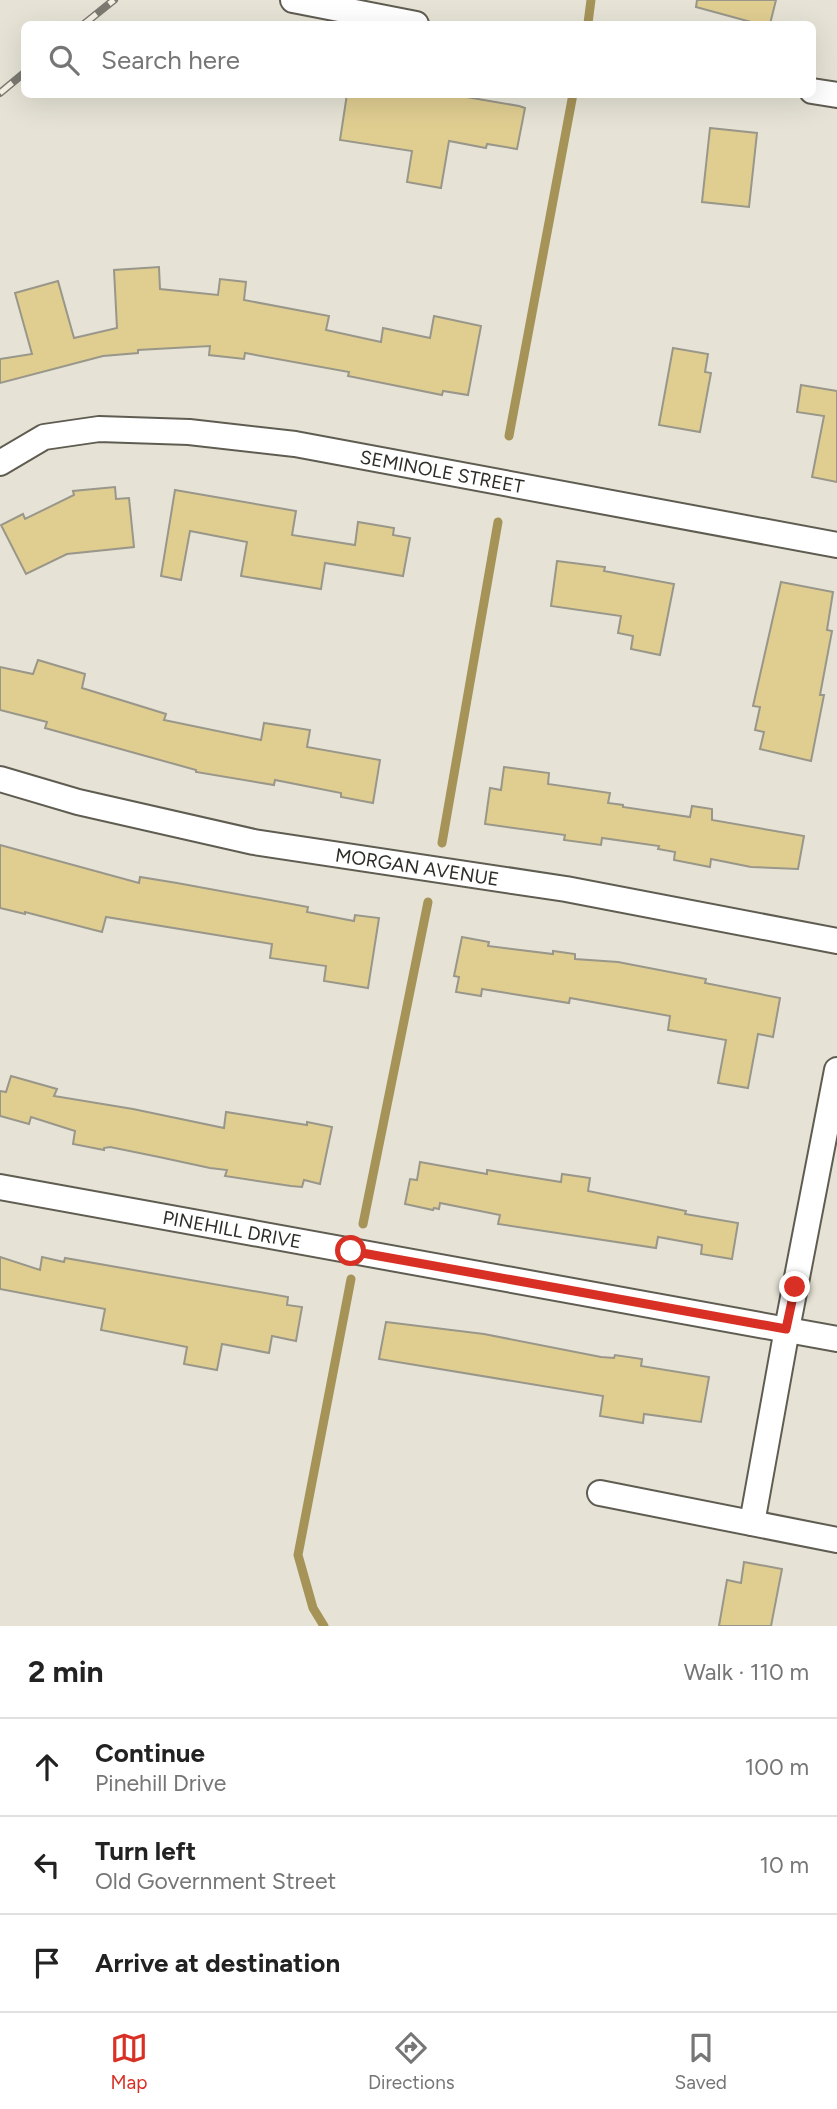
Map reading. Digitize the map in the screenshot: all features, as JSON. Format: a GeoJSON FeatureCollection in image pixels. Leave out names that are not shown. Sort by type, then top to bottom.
{"type":"FeatureCollection","features":[{"type":"Feature","properties":{"kind":"street"},"geometry":{"type":"LineString","coordinates":[[293,0],[401,21]]}},
{"type":"Feature","properties":{"kind":"street"},"geometry":{"type":"LineString","coordinates":[[816,92],[837,95]]}},
{"type":"Feature","properties":{"kind":"street","name":"SEMINOLE STREET"},"geometry":{"type":"LineString","coordinates":[[0,463],[44,437],[99,429],[189,432],[295,444],[837,545]]}},
{"type":"Feature","properties":{"kind":"street","name":"MORGAN AVENUE"},"geometry":{"type":"LineString","coordinates":[[0,779],[78,802],[254,842],[566,889],[837,941]]}},
{"type":"Feature","properties":{"kind":"street"},"geometry":{"type":"LineString","coordinates":[[752,1523],[786,1329],[837,1070]]}},
{"type":"Feature","properties":{"kind":"street","name":"PINEHILL DRIVE"},"geometry":{"type":"LineString","coordinates":[[0,1187],[837,1339]]}},
{"type":"Feature","properties":{"kind":"street"},"geometry":{"type":"LineString","coordinates":[[600,1493],[837,1540]]}},
{"type":"Feature","properties":{"kind":"building"},"geometry":{"type":"Polygon","coordinates":[[[697,0],[776,0],[771,21],[747,21],[696,7],[697,0]]]}},
{"type":"Feature","properties":{"kind":"building"},"geometry":{"type":"Polygon","coordinates":[[[346,98],[472,98],[525,108],[517,149],[487,144],[486,148],[449,141],[441,188],[407,182],[412,151],[340,140],[346,98]]]}},
{"type":"Feature","properties":{"kind":"building"},"geometry":{"type":"Polygon","coordinates":[[[710,128],[757,133],[749,207],[702,202],[710,128]]]}},
{"type":"Feature","properties":{"kind":"building"},"geometry":{"type":"Polygon","coordinates":[[[159,267],[160,289],[218,295],[220,279],[246,282],[244,300],[329,316],[326,330],[381,342],[383,328],[430,338],[434,316],[481,326],[468,395],[443,391],[442,395],[348,376],[349,372],[245,353],[244,359],[209,355],[210,346],[138,350],[138,353],[103,356],[0,383],[0,359],[32,354],[15,293],[58,281],[74,338],[117,328],[114,270],[159,267]]]}},
{"type":"Feature","properties":{"kind":"building"},"geometry":{"type":"Polygon","coordinates":[[[673,348],[708,354],[705,372],[711,373],[700,432],[659,425],[673,348]]]}},
{"type":"Feature","properties":{"kind":"building"},"geometry":{"type":"Polygon","coordinates":[[[801,385],[837,391],[837,482],[812,477],[824,416],[797,412],[801,385]]]}},
{"type":"Feature","properties":{"kind":"building"},"geometry":{"type":"Polygon","coordinates":[[[115,487],[116,499],[129,498],[134,547],[67,554],[26,574],[1,525],[23,514],[25,519],[74,495],[73,491],[115,487]]]}},
{"type":"Feature","properties":{"kind":"building"},"geometry":{"type":"Polygon","coordinates":[[[175,490],[296,511],[292,535],[355,545],[358,522],[394,528],[393,535],[410,538],[403,576],[325,563],[321,589],[241,576],[247,542],[190,531],[181,580],[161,576],[175,490]]]}},
{"type":"Feature","properties":{"kind":"building"},"geometry":{"type":"Polygon","coordinates":[[[557,561],[605,567],[604,571],[674,584],[660,655],[631,649],[633,636],[618,633],[621,616],[551,606],[557,561]]]}},
{"type":"Feature","properties":{"kind":"building"},"geometry":{"type":"Polygon","coordinates":[[[781,582],[833,592],[827,630],[832,631],[820,695],[824,695],[811,761],[760,749],[764,732],[755,730],[760,707],[753,706],[781,582]]]}},
{"type":"Feature","properties":{"kind":"building"},"geometry":{"type":"Polygon","coordinates":[[[38,660],[85,674],[82,688],[166,714],[164,720],[261,740],[264,723],[310,730],[307,747],[380,760],[373,803],[341,797],[341,793],[275,780],[274,785],[196,772],[45,728],[47,722],[0,710],[0,667],[33,674],[38,660]]]}},
{"type":"Feature","properties":{"kind":"building"},"geometry":{"type":"Polygon","coordinates":[[[504,767],[549,773],[548,784],[610,793],[608,803],[623,807],[690,817],[692,806],[712,809],[712,820],[804,836],[798,869],[751,867],[711,859],[710,867],[674,860],[675,852],[658,849],[659,846],[602,838],[601,845],[564,840],[565,835],[485,824],[490,788],[501,790],[504,767]]]}},
{"type":"Feature","properties":{"kind":"building"},"geometry":{"type":"Polygon","coordinates":[[[0,845],[139,883],[140,877],[177,883],[308,907],[307,912],[354,921],[355,915],[379,918],[368,988],[324,981],[326,966],[270,958],[272,944],[106,917],[102,932],[0,908],[0,845]]]}},
{"type":"Feature","properties":{"kind":"building"},"geometry":{"type":"Polygon","coordinates":[[[462,937],[489,942],[488,946],[553,954],[553,951],[575,954],[575,959],[618,962],[706,979],[705,983],[780,998],[773,1037],[758,1034],[748,1088],[718,1083],[726,1040],[668,1030],[670,1016],[570,998],[569,1003],[482,989],[481,996],[456,992],[459,977],[454,976],[462,937]]]}},
{"type":"Feature","properties":{"kind":"building"},"geometry":{"type":"Polygon","coordinates":[[[11,1076],[57,1089],[54,1096],[224,1128],[226,1112],[332,1127],[320,1184],[304,1180],[302,1187],[225,1176],[227,1170],[110,1147],[104,1150],[73,1144],[75,1131],[31,1117],[29,1124],[0,1116],[0,1091],[6,1092],[11,1076]]]}},
{"type":"Feature","properties":{"kind":"building"},"geometry":{"type":"Polygon","coordinates":[[[420,1162],[487,1174],[487,1170],[561,1182],[562,1174],[590,1178],[588,1191],[686,1211],[685,1214],[738,1223],[732,1259],[701,1254],[702,1245],[658,1237],[656,1248],[498,1224],[500,1215],[440,1203],[439,1209],[433,1210],[405,1204],[410,1179],[417,1180],[420,1162]]]}},
{"type":"Feature","properties":{"kind":"building"},"geometry":{"type":"Polygon","coordinates":[[[0,1257],[40,1270],[42,1257],[64,1262],[65,1258],[288,1297],[287,1305],[302,1307],[296,1341],[272,1336],[269,1353],[222,1344],[217,1370],[184,1364],[187,1347],[101,1330],[105,1309],[0,1289],[0,1257]]]}},
{"type":"Feature","properties":{"kind":"building"},"geometry":{"type":"Polygon","coordinates":[[[386,1322],[484,1334],[601,1357],[614,1358],[615,1355],[642,1359],[641,1366],[709,1377],[701,1422],[644,1414],[643,1423],[600,1416],[603,1396],[379,1359],[386,1322]]]}},
{"type":"Feature","properties":{"kind":"building"},"geometry":{"type":"Polygon","coordinates":[[[744,1562],[782,1569],[771,1626],[719,1626],[727,1580],[741,1583],[744,1562]]]}},
{"type":"Feature","properties":{"kind":"waterway"},"geometry":{"type":"LineString","coordinates":[[588,21],[591,0]]}},
{"type":"Feature","properties":{"kind":"waterway"},"geometry":{"type":"LineString","coordinates":[[509,436],[572,98]]}},
{"type":"Feature","properties":{"kind":"waterway"},"geometry":{"type":"LineString","coordinates":[[442,843],[498,522]]}},
{"type":"Feature","properties":{"kind":"waterway"},"geometry":{"type":"LineString","coordinates":[[363,1224],[428,902]]}},
{"type":"Feature","properties":{"kind":"waterway"},"geometry":{"type":"LineString","coordinates":[[324,1626],[313,1608],[298,1555],[351,1279]]}},
{"type":"Feature","properties":{"kind":"railway"},"geometry":{"type":"LineString","coordinates":[[88,21],[114,0]]}},
{"type":"Feature","properties":{"kind":"railway"},"geometry":{"type":"LineString","coordinates":[[0,93],[21,76]]}},
{"type":"Feature","properties":{"kind":"route"},"geometry":{"type":"LineString","coordinates":[[351,1251],[786,1329],[795,1287]]}}]}
